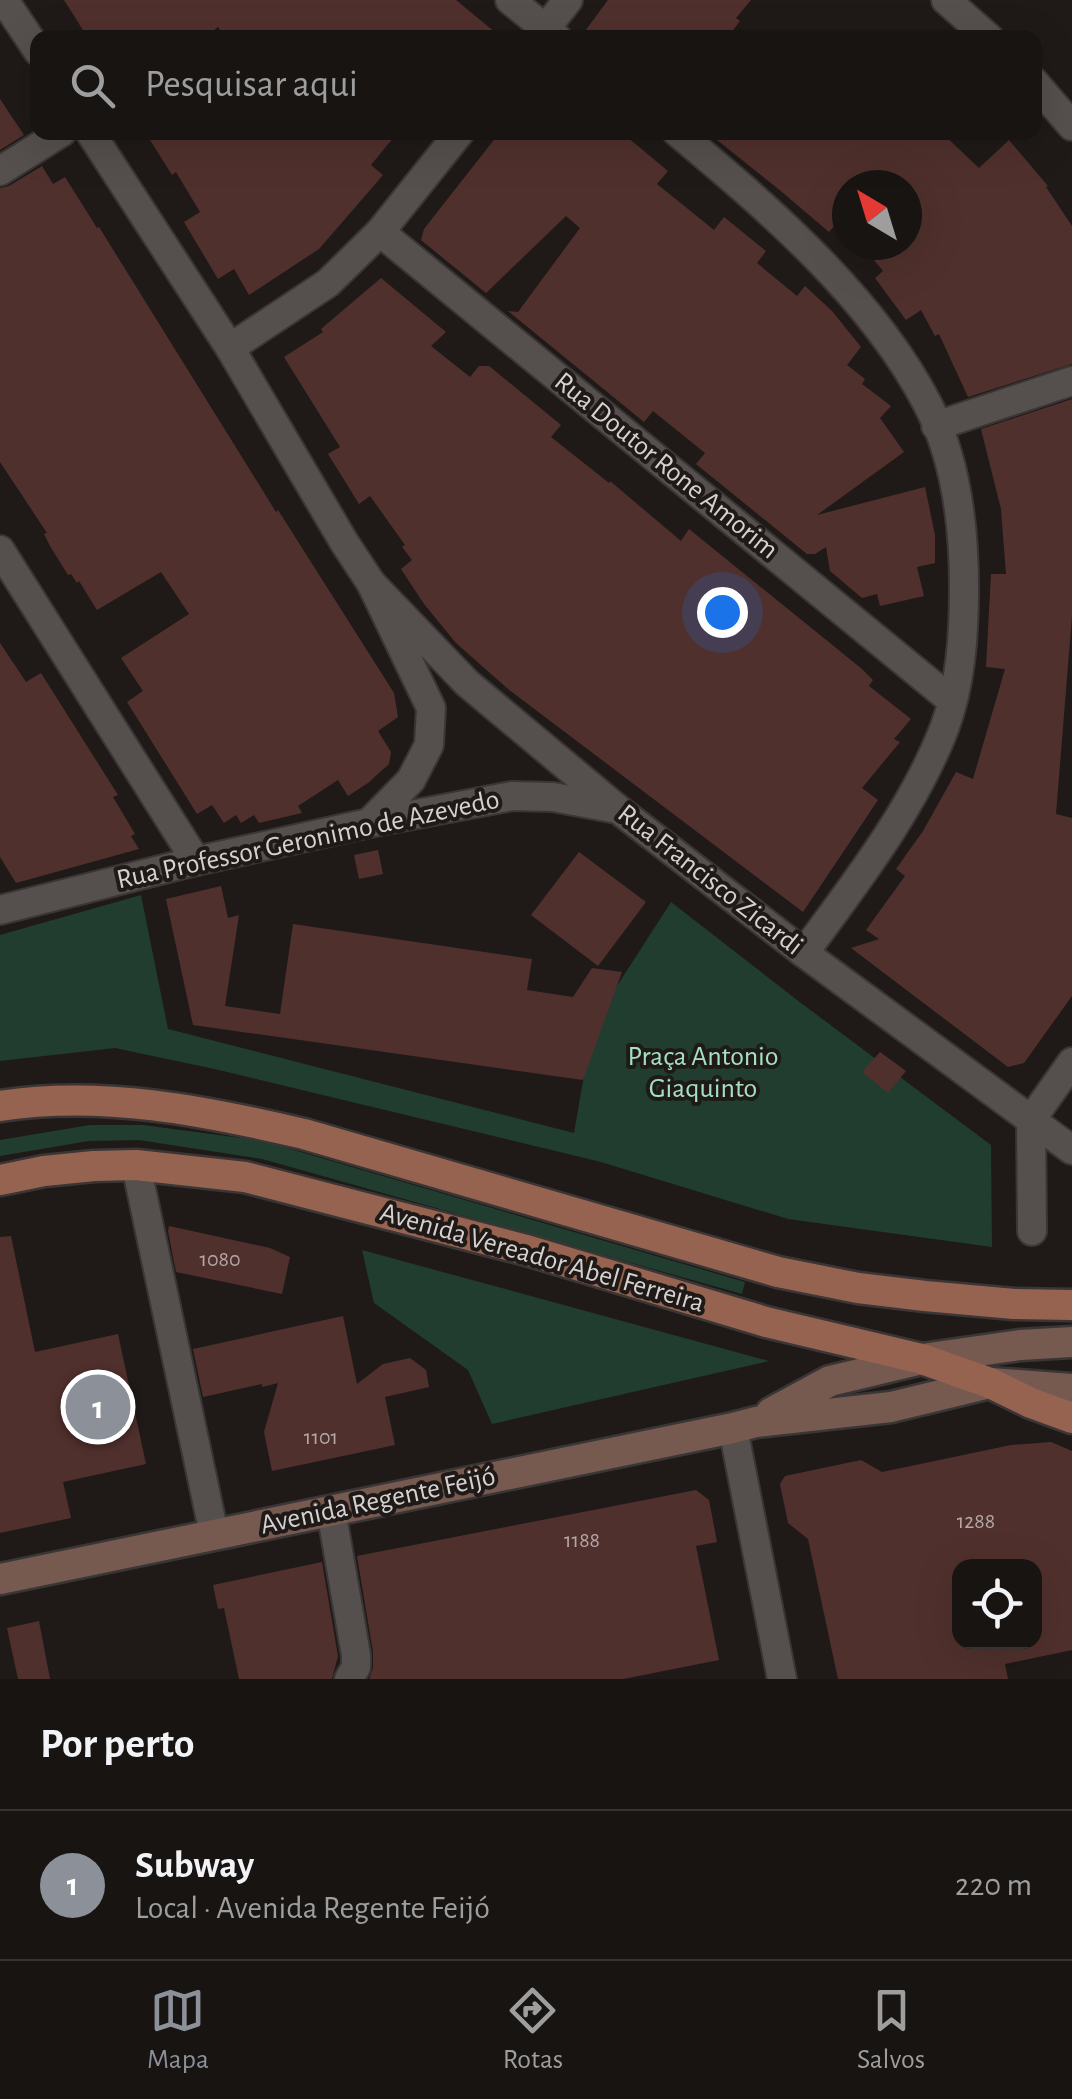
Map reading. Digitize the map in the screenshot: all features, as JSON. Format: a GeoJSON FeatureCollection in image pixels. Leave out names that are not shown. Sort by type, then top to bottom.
{"type":"FeatureCollection","features":[{"type":"Feature","properties":{"kind":"main road","name":"Avenida Vereador Abel Ferreira"},"geometry":{"type":"LineString","coordinates":[[0,1106],[115,1101],[245,1120],[778,1272],[924,1296],[1014,1304],[1072,1304]]}},
{"type":"Feature","properties":{"kind":"main road","name":"Avenida Vereador Abel Ferreira"},"geometry":{"type":"LineString","coordinates":[[0,1180],[61,1169],[136,1165],[245,1177],[530,1251],[766,1322],[922,1360],[990,1383],[1072,1418]]}},
{"type":"Feature","properties":{"kind":"main road","name":"Avenida Regente Feijó"},"geometry":{"type":"LineString","coordinates":[[745,1425],[830,1381],[922,1360],[1020,1345],[1072,1342]]}},
{"type":"Feature","properties":{"kind":"main road","name":"Avenida Regente Feijó"},"geometry":{"type":"LineString","coordinates":[[0,1579],[745,1425],[891,1407],[990,1383],[1072,1389]]}},
{"type":"Feature","properties":{"kind":"street"},"geometry":{"type":"LineString","coordinates":[[4,0],[30,40]]}},
{"type":"Feature","properties":{"kind":"street"},"geometry":{"type":"LineString","coordinates":[[510,0],[542,30]]}},
{"type":"Feature","properties":{"kind":"street"},"geometry":{"type":"LineString","coordinates":[[549,30],[568,0]]}},
{"type":"Feature","properties":{"kind":"street"},"geometry":{"type":"LineString","coordinates":[[946,0],[980,30]]}},
{"type":"Feature","properties":{"kind":"street"},"geometry":{"type":"LineString","coordinates":[[1042,91],[1072,126]]}},
{"type":"Feature","properties":{"kind":"street"},"geometry":{"type":"LineString","coordinates":[[0,171],[49,140]]}},
{"type":"Feature","properties":{"kind":"street","name":"Rua Francisco Zicardi"},"geometry":{"type":"LineString","coordinates":[[95,140],[230,348],[371,583],[432,708],[429,745],[411,780],[369,823]]}},
{"type":"Feature","properties":{"kind":"street"},"geometry":{"type":"LineString","coordinates":[[230,348],[328,284],[380,232],[454,140]]}},
{"type":"Feature","properties":{"kind":"street"},"geometry":{"type":"LineString","coordinates":[[686,140],[758,203],[876,323],[928,405],[946,449],[957,501],[964,562],[964,621],[961,662],[945,726],[918,785],[868,864],[804,952]]}},
{"type":"Feature","properties":{"kind":"street","name":"Rua Doutor Rone Amorim"},"geometry":{"type":"LineString","coordinates":[[380,232],[951,700]]}},
{"type":"Feature","properties":{"kind":"street"},"geometry":{"type":"LineString","coordinates":[[936,426],[1072,381]]}},
{"type":"Feature","properties":{"kind":"street"},"geometry":{"type":"LineString","coordinates":[[0,550],[196,861]]}},
{"type":"Feature","properties":{"kind":"street","name":"Rua Francisco Zicardi"},"geometry":{"type":"LineString","coordinates":[[371,583],[467,683],[619,810],[1072,1150]]}},
{"type":"Feature","properties":{"kind":"street","name":"Rua Professor Geronimo de Azevedo"},"geometry":{"type":"LineString","coordinates":[[0,910],[196,861],[512,796],[552,796],[619,810]]}},
{"type":"Feature","properties":{"kind":"street"},"geometry":{"type":"LineString","coordinates":[[1032,1231],[1032,1120],[1072,1062]]}},
{"type":"Feature","properties":{"kind":"street"},"geometry":{"type":"LineString","coordinates":[[136,1165],[214,1534]]}},
{"type":"Feature","properties":{"kind":"street"},"geometry":{"type":"LineString","coordinates":[[745,1425],[782,1679]]}},
{"type":"Feature","properties":{"kind":"street"},"geometry":{"type":"LineString","coordinates":[[332,1510],[356,1656],[356,1667],[349,1679]]}},
{"type":"Feature","properties":{"kind":"green space","name":"Praça Antonio Giaquinto"},"geometry":{"type":"Polygon","coordinates":[[[141,895],[168,1029],[574,1133],[588,1052],[615,989],[671,902],[991,1145],[992,1247],[788,1219],[601,1162],[115,1048],[0,1061],[0,935],[141,895]]]}},
{"type":"Feature","properties":{"kind":"green space"},"geometry":{"type":"Polygon","coordinates":[[[90,1125],[143,1125],[263,1141],[745,1282],[742,1294],[262,1159],[139,1140],[89,1141],[0,1156],[0,1140],[90,1125]]]}},
{"type":"Feature","properties":{"kind":"green space"},"geometry":{"type":"Polygon","coordinates":[[[362,1250],[769,1361],[492,1424],[468,1370],[374,1303],[362,1250]]]}},
{"type":"Feature","properties":{"kind":"building"},"geometry":{"type":"Polygon","coordinates":[[[64,0],[456,0],[492,30],[218,27],[83,30],[64,0]]]}},
{"type":"Feature","properties":{"kind":"building"},"geometry":{"type":"Polygon","coordinates":[[[608,0],[751,0],[736,18],[740,21],[733,30],[586,30],[608,0]]]}},
{"type":"Feature","properties":{"kind":"building"},"geometry":{"type":"Polygon","coordinates":[[[0,99],[24,135],[0,150],[0,99]]]}},
{"type":"Feature","properties":{"kind":"building"},"geometry":{"type":"Polygon","coordinates":[[[150,140],[391,140],[371,165],[383,175],[319,249],[249,295],[234,269],[218,279],[184,222],[200,212],[176,172],[172,175],[150,140]]]}},
{"type":"Feature","properties":{"kind":"building"},"geometry":{"type":"Polygon","coordinates":[[[494,140],[631,140],[668,171],[657,184],[714,230],[724,217],[766,251],[757,263],[797,296],[805,286],[861,347],[847,365],[865,379],[862,384],[891,406],[880,418],[904,452],[817,515],[925,487],[935,535],[935,563],[917,567],[924,596],[880,606],[877,594],[862,598],[830,571],[826,547],[807,554],[696,464],[705,453],[653,411],[644,422],[508,311],[518,312],[580,228],[566,216],[486,293],[421,240],[424,229],[494,140]]]}},
{"type":"Feature","properties":{"kind":"building"},"geometry":{"type":"Polygon","coordinates":[[[717,140],[949,140],[979,168],[1009,140],[1048,186],[1072,226],[1072,364],[968,397],[939,334],[935,336],[921,310],[906,320],[875,278],[883,271],[874,260],[922,260],[922,170],[832,170],[829,232],[717,140]]]}},
{"type":"Feature","properties":{"kind":"building"},"geometry":{"type":"Polygon","coordinates":[[[42,166],[53,184],[65,177],[99,227],[394,693],[398,717],[378,731],[391,752],[389,764],[348,796],[338,780],[298,806],[302,813],[259,823],[254,815],[241,823],[236,815],[224,823],[212,805],[197,814],[127,702],[143,691],[121,658],[189,614],[161,572],[97,610],[79,581],[68,575],[44,534],[47,533],[0,462],[0,188],[42,166]]]}},
{"type":"Feature","properties":{"kind":"building"},"geometry":{"type":"Polygon","coordinates":[[[381,278],[446,332],[431,346],[470,377],[479,366],[489,366],[561,425],[551,437],[681,541],[689,529],[862,669],[873,680],[869,686],[911,719],[894,739],[900,742],[862,788],[878,800],[803,912],[508,689],[456,643],[424,604],[401,569],[412,560],[402,547],[405,545],[370,496],[359,504],[328,454],[340,447],[284,357],[323,332],[321,329],[381,278]]]}},
{"type":"Feature","properties":{"kind":"building"},"geometry":{"type":"Polygon","coordinates":[[[1072,399],[1072,616],[1056,814],[1072,818],[1072,996],[1024,1063],[1008,1067],[851,948],[879,939],[866,930],[905,876],[896,869],[956,772],[973,779],[1005,669],[986,667],[991,574],[1006,574],[1001,509],[981,429],[1072,399]]]}},
{"type":"Feature","properties":{"kind":"building"},"geometry":{"type":"Polygon","coordinates":[[[0,643],[26,682],[41,673],[118,795],[113,797],[135,834],[131,836],[139,849],[16,883],[0,857],[0,643]]]}},
{"type":"Feature","properties":{"kind":"building"},"geometry":{"type":"Polygon","coordinates":[[[378,850],[383,874],[359,879],[354,855],[378,850]]]}},
{"type":"Feature","properties":{"kind":"building"},"geometry":{"type":"Polygon","coordinates":[[[579,852],[646,902],[598,966],[531,915],[579,852]]]}},
{"type":"Feature","properties":{"kind":"building"},"geometry":{"type":"Polygon","coordinates":[[[221,886],[228,918],[239,915],[225,1006],[280,1014],[293,924],[532,959],[527,990],[573,997],[592,968],[622,972],[583,1080],[193,1025],[166,899],[221,886]]]}},
{"type":"Feature","properties":{"kind":"building"},"geometry":{"type":"Polygon","coordinates":[[[880,1052],[906,1071],[888,1093],[862,1072],[880,1052]]]}},
{"type":"Feature","properties":{"kind":"building"},"geometry":{"type":"Polygon","coordinates":[[[169,1226],[270,1248],[290,1257],[282,1294],[176,1272],[169,1226]]]}},
{"type":"Feature","properties":{"kind":"building"},"geometry":{"type":"Polygon","coordinates":[[[11,1236],[35,1352],[118,1334],[146,1464],[63,1482],[71,1518],[0,1533],[0,1237],[11,1236]]]}},
{"type":"Feature","properties":{"kind":"building"},"geometry":{"type":"Polygon","coordinates":[[[343,1316],[357,1384],[383,1364],[410,1358],[426,1370],[429,1387],[385,1397],[395,1445],[272,1471],[264,1432],[278,1383],[203,1397],[193,1349],[343,1316]]]}},
{"type":"Feature","properties":{"kind":"building"},"geometry":{"type":"Polygon","coordinates":[[[1051,1442],[1072,1451],[1072,1650],[1005,1664],[1008,1679],[838,1679],[808,1539],[788,1523],[780,1484],[785,1476],[861,1460],[882,1472],[1011,1445],[1051,1442]]]}},
{"type":"Feature","properties":{"kind":"building"},"geometry":{"type":"Polygon","coordinates":[[[696,1490],[709,1500],[717,1542],[696,1546],[719,1660],[623,1679],[369,1679],[373,1652],[357,1556],[696,1490]]]}},
{"type":"Feature","properties":{"kind":"building"},"geometry":{"type":"Polygon","coordinates":[[[322,1562],[338,1656],[332,1679],[239,1679],[224,1608],[218,1609],[213,1585],[322,1562]]]}},
{"type":"Feature","properties":{"kind":"building"},"geometry":{"type":"Polygon","coordinates":[[[39,1621],[50,1679],[18,1679],[7,1628],[39,1621]]]}},
{"type":"Feature","properties":{"kind":"place","name":"Subway"},"geometry":{"type":"Point","coordinates":[98,1407]}}]}
